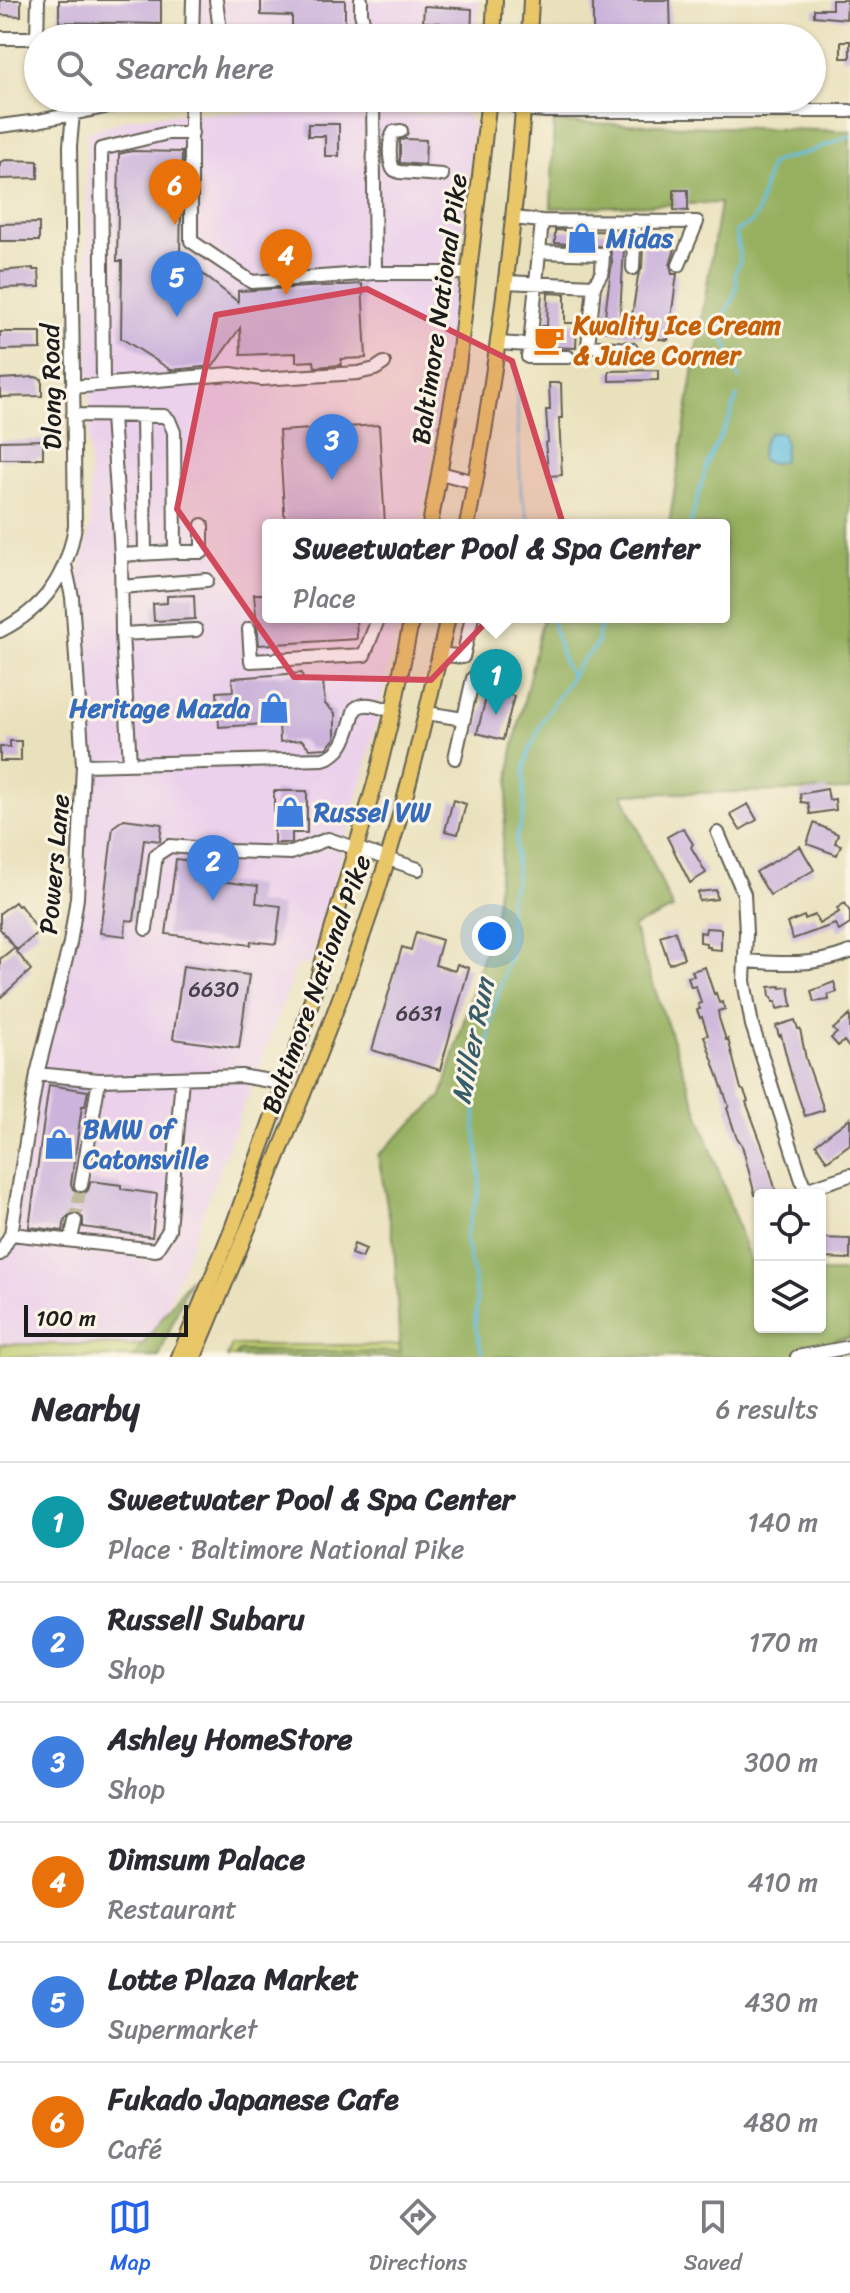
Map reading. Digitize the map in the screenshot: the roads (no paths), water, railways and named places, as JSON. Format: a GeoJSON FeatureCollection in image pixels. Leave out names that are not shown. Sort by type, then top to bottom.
{"type":"FeatureCollection","features":[{"type":"Feature","properties":{"kind":"main road"},"geometry":{"type":"LineString","coordinates":[[494,24],[495,0]]}},
{"type":"Feature","properties":{"kind":"main road"},"geometry":{"type":"LineString","coordinates":[[530,24],[531,0]]}},
{"type":"Feature","properties":{"kind":"main road","name":"Baltimore National Pike"},"geometry":{"type":"LineString","coordinates":[[431,519],[458,367],[487,112]]}},
{"type":"Feature","properties":{"kind":"main road"},"geometry":{"type":"LineString","coordinates":[[468,519],[497,343],[523,112]]}},
{"type":"Feature","properties":{"kind":"main road","name":"Baltimore National Pike"},"geometry":{"type":"LineString","coordinates":[[179,1357],[232,1229],[286,1084],[356,849],[393,711],[411,623]]}},
{"type":"Feature","properties":{"kind":"main road","name":"Baltimore National Pike"},"geometry":{"type":"LineString","coordinates":[[194,1357],[310,1075],[361,939],[387,859],[427,713],[447,623]]}},
{"type":"Feature","properties":{"kind":"street"},"geometry":{"type":"LineString","coordinates":[[38,0],[38,24]]}},
{"type":"Feature","properties":{"kind":"street"},"geometry":{"type":"LineString","coordinates":[[192,24],[193,0]]}},
{"type":"Feature","properties":{"kind":"street"},"geometry":{"type":"LineString","coordinates":[[216,0],[218,24]]}},
{"type":"Feature","properties":{"kind":"street"},"geometry":{"type":"LineString","coordinates":[[361,0],[364,24]]}},
{"type":"Feature","properties":{"kind":"street"},"geometry":{"type":"LineString","coordinates":[[0,38],[24,39]]}},
{"type":"Feature","properties":{"kind":"street"},"geometry":{"type":"LineString","coordinates":[[826,111],[850,111]]}},
{"type":"Feature","properties":{"kind":"street"},"geometry":{"type":"LineString","coordinates":[[0,126],[78,112]]}},
{"type":"Feature","properties":{"kind":"street"},"geometry":{"type":"LineString","coordinates":[[191,112],[191,241],[252,282],[375,273],[470,273]]}},
{"type":"Feature","properties":{"kind":"street"},"geometry":{"type":"LineString","coordinates":[[373,112],[375,273]]}},
{"type":"Feature","properties":{"kind":"street","name":"Dlong Road"},"geometry":{"type":"LineString","coordinates":[[0,631],[31,612],[51,590],[65,565],[75,526],[70,146],[73,113]]}},
{"type":"Feature","properties":{"kind":"street"},"geometry":{"type":"LineString","coordinates":[[401,131],[391,136],[391,166],[395,171],[442,175]]}},
{"type":"Feature","properties":{"kind":"street"},"geometry":{"type":"LineString","coordinates":[[103,384],[101,149],[168,133],[192,133]]}},
{"type":"Feature","properties":{"kind":"street"},"geometry":{"type":"LineString","coordinates":[[375,158],[391,158]]}},
{"type":"Feature","properties":{"kind":"street"},"geometry":{"type":"LineString","coordinates":[[513,218],[697,222],[679,265]]}},
{"type":"Feature","properties":{"kind":"street"},"geometry":{"type":"LineString","coordinates":[[542,221],[528,357],[568,357]]}},
{"type":"Feature","properties":{"kind":"street"},"geometry":{"type":"LineString","coordinates":[[633,268],[635,221]]}},
{"type":"Feature","properties":{"kind":"street"},"geometry":{"type":"LineString","coordinates":[[539,252],[603,254],[602,272],[594,286],[588,346],[631,349]]}},
{"type":"Feature","properties":{"kind":"street"},"geometry":{"type":"LineString","coordinates":[[505,282],[594,286]]}},
{"type":"Feature","properties":{"kind":"street"},"geometry":{"type":"LineString","coordinates":[[497,343],[530,345]]}},
{"type":"Feature","properties":{"kind":"street"},"geometry":{"type":"LineString","coordinates":[[72,387],[231,374],[261,379],[358,373],[384,363]]}},
{"type":"Feature","properties":{"kind":"street"},"geometry":{"type":"LineString","coordinates":[[73,415],[164,416],[169,420],[174,432],[174,552]]}},
{"type":"Feature","properties":{"kind":"street"},"geometry":{"type":"LineString","coordinates":[[112,416],[130,763]]}},
{"type":"Feature","properties":{"kind":"street"},"geometry":{"type":"LineString","coordinates":[[143,416],[145,553]]}},
{"type":"Feature","properties":{"kind":"street"},"geometry":{"type":"LineString","coordinates":[[440,473],[475,482]]}},
{"type":"Feature","properties":{"kind":"street"},"geometry":{"type":"LineString","coordinates":[[121,555],[202,552],[202,525]]}},
{"type":"Feature","properties":{"kind":"street","name":"Powers Lane"},"geometry":{"type":"LineString","coordinates":[[0,1254],[11,1234],[37,1074],[70,943],[77,898],[83,765],[72,597],[65,565]]}},
{"type":"Feature","properties":{"kind":"street"},"geometry":{"type":"LineString","coordinates":[[121,587],[207,580]]}},
{"type":"Feature","properties":{"kind":"street"},"geometry":{"type":"LineString","coordinates":[[249,629],[251,661],[364,655],[377,623]]}},
{"type":"Feature","properties":{"kind":"street"},"geometry":{"type":"LineString","coordinates":[[440,654],[463,657],[471,623]]}},
{"type":"Feature","properties":{"kind":"street"},"geometry":{"type":"LineString","coordinates":[[122,634],[196,630]]}},
{"type":"Feature","properties":{"kind":"street"},"geometry":{"type":"LineString","coordinates":[[455,758],[473,678]]}},
{"type":"Feature","properties":{"kind":"street"},"geometry":{"type":"LineString","coordinates":[[83,765],[323,759],[332,756],[343,745],[359,705],[373,705],[393,711]]}},
{"type":"Feature","properties":{"kind":"street"},"geometry":{"type":"LineString","coordinates":[[427,713],[463,719]]}},
{"type":"Feature","properties":{"kind":"street"},"geometry":{"type":"LineString","coordinates":[[718,833],[744,894],[744,981],[752,1025],[805,1190],[850,1175]]}},
{"type":"Feature","properties":{"kind":"street"},"geometry":{"type":"LineString","coordinates":[[146,929],[156,855],[170,846],[291,853],[328,839],[418,869]]}},
{"type":"Feature","properties":{"kind":"street"},"geometry":{"type":"LineString","coordinates":[[745,961],[794,965],[835,958],[850,952]]}},
{"type":"Feature","properties":{"kind":"street"},"geometry":{"type":"LineString","coordinates":[[37,1074],[99,1080],[241,1076],[286,1084]]}},
{"type":"Feature","properties":{"kind":"street"},"geometry":{"type":"LineString","coordinates":[[11,1234],[156,1250],[169,1230],[182,1078]]}},
{"type":"Feature","properties":{"kind":"street"},"geometry":{"type":"LineString","coordinates":[[81,1185],[99,1080]]}},
{"type":"Feature","properties":{"kind":"street"},"geometry":{"type":"LineString","coordinates":[[71,1239],[75,1221]]}},
{"type":"Feature","properties":{"kind":"street"},"geometry":{"type":"LineString","coordinates":[[797,1357],[850,1347]]}},
{"type":"Feature","properties":{"kind":"water"},"geometry":{"type":"Polygon","coordinates":[[[781,432],[785,442],[783,460],[773,463],[762,460],[762,446],[769,433],[781,432]]]}},
{"type":"Feature","properties":{"kind":"waterway","name":"Miller Run"},"geometry":{"type":"LineString","coordinates":[[739,379],[721,328],[722,318],[737,286],[735,273],[740,262],[736,231],[752,222],[757,214],[770,165],[850,136]]}},
{"type":"Feature","properties":{"kind":"waterway"},"geometry":{"type":"LineString","coordinates":[[516,379],[521,493],[528,519]]}},
{"type":"Feature","properties":{"kind":"waterway","name":"Miller Run"},"geometry":{"type":"LineString","coordinates":[[692,519],[708,461],[737,396]]}},
{"type":"Feature","properties":{"kind":"waterway"},"geometry":{"type":"LineString","coordinates":[[553,623],[564,663],[572,677]]}},
{"type":"Feature","properties":{"kind":"waterway","name":"Miller Run"},"geometry":{"type":"LineString","coordinates":[[483,1357],[475,1324],[477,1301],[465,1236],[479,1191],[476,1096],[492,1015],[510,954],[509,899],[516,880],[516,839],[524,811],[524,772],[528,754],[543,720],[582,660],[597,644],[598,631],[609,623]]}},
{"type":"Feature","properties":{"kind":"tunnel"},"geometry":{"type":"LineString","coordinates":[[75,1221],[81,1185]]}},
{"type":"Feature","properties":{"kind":"place","name":"Fukado Japanese Cafe"},"geometry":{"type":"Point","coordinates":[175,225]}},
{"type":"Feature","properties":{"kind":"place","name":"Midas"},"geometry":{"type":"Point","coordinates":[582,238]}},
{"type":"Feature","properties":{"kind":"place","name":"Dimsum Palace"},"geometry":{"type":"Point","coordinates":[286,295]}},
{"type":"Feature","properties":{"kind":"place","name":"Lotte Plaza Market"},"geometry":{"type":"Point","coordinates":[177,317]}},
{"type":"Feature","properties":{"kind":"place","name":"Kwality Ice Cream & Juice Corner"},"geometry":{"type":"Point","coordinates":[549,340]}},
{"type":"Feature","properties":{"kind":"place","name":"Ashley HomeStore"},"geometry":{"type":"Point","coordinates":[332,480]}},
{"type":"Feature","properties":{"kind":"place","name":"Heritage Mazda"},"geometry":{"type":"Point","coordinates":[274,708]}},
{"type":"Feature","properties":{"kind":"place","name":"Sweetwater Pool & Spa Center"},"geometry":{"type":"Point","coordinates":[496,715]}},
{"type":"Feature","properties":{"kind":"place","name":"Russel VW"},"geometry":{"type":"Point","coordinates":[290,812]}},
{"type":"Feature","properties":{"kind":"place","name":"Russell Subaru"},"geometry":{"type":"Point","coordinates":[213,901]}},
{"type":"Feature","properties":{"kind":"place","name":"BMW of Catonsville"},"geometry":{"type":"Point","coordinates":[59,1144]}}]}
